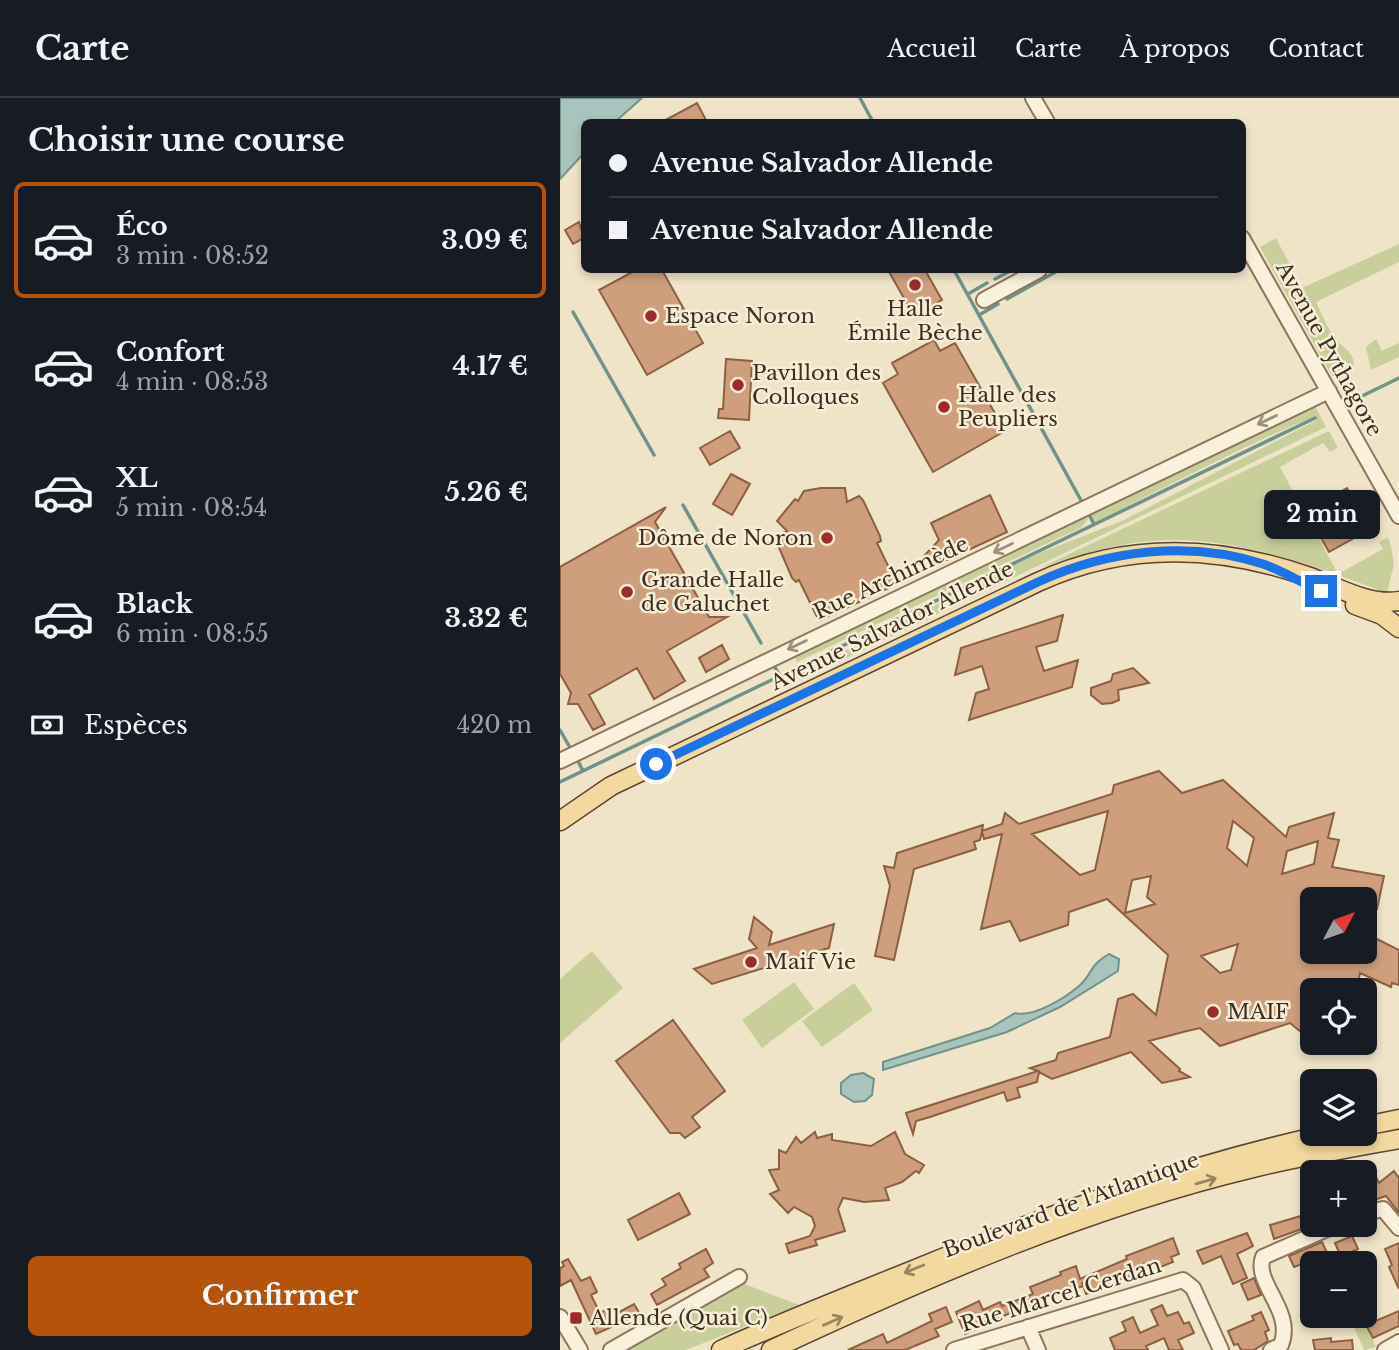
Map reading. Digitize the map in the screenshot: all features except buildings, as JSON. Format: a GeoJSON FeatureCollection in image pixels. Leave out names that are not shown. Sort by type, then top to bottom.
{"type":"FeatureCollection","features":[{"type":"Feature","properties":{"kind":"main road","name":"Avenue Salvador Allende"},"geometry":{"type":"LineString","coordinates":[[560,821],[611,786],[1059,572],[1123,555],[1174,551],[1218,553],[1305,575],[1367,598],[1399,601]]}},
{"type":"Feature","properties":{"kind":"main road","name":"Avenue Salvador Allende"},"geometry":{"type":"LineString","coordinates":[[1265,565],[1382,615],[1399,628]]}},
{"type":"Feature","properties":{"kind":"main road"},"geometry":{"type":"LineString","coordinates":[[1377,1124],[1399,1119]]}},
{"type":"Feature","properties":{"kind":"main road","name":"Boulevard de l'Atlantique"},"geometry":{"type":"LineString","coordinates":[[771,1350],[1000,1251],[1149,1198],[1251,1168],[1399,1139]]}},
{"type":"Feature","properties":{"kind":"main road","name":"Boulevard de l'Atlantique"},"geometry":{"type":"LineString","coordinates":[[721,1350],[995,1236],[1200,1166],[1300,1141]]}},
{"type":"Feature","properties":{"kind":"street"},"geometry":{"type":"LineString","coordinates":[[1032,98],[1045,119]]}},
{"type":"Feature","properties":{"kind":"street","name":"Avenue Pythagore"},"geometry":{"type":"LineString","coordinates":[[1246,245],[1399,516]]}},
{"type":"Feature","properties":{"kind":"street"},"geometry":{"type":"LineString","coordinates":[[984,300],[1034,273]]}},
{"type":"Feature","properties":{"kind":"street","name":"Rue Archimède"},"geometry":{"type":"LineString","coordinates":[[562,760],[1328,391]]}},
{"type":"Feature","properties":{"kind":"street"},"geometry":{"type":"LineString","coordinates":[[1377,1210],[1383,1209],[1399,1228]]}},
{"type":"Feature","properties":{"kind":"street"},"geometry":{"type":"LineString","coordinates":[[1279,1348],[1286,1325],[1262,1268],[1262,1261],[1270,1252],[1307,1237]]}},
{"type":"Feature","properties":{"kind":"street"},"geometry":{"type":"LineString","coordinates":[[611,1350],[739,1278]]}},
{"type":"Feature","properties":{"kind":"street","name":"Rue Marcel Cerdan"},"geometry":{"type":"LineString","coordinates":[[954,1350],[1183,1280],[1193,1288],[1221,1350]]}},
{"type":"Feature","properties":{"kind":"street"},"geometry":{"type":"LineString","coordinates":[[560,1317],[580,1350]]}},
{"type":"Feature","properties":{"kind":"street"},"geometry":{"type":"LineString","coordinates":[[1028,1327],[1038,1350]]}},
{"type":"Feature","properties":{"kind":"street"},"geometry":{"type":"LineString","coordinates":[[1385,1350],[1399,1342]]}},
{"type":"Feature","properties":{"kind":"green space"},"geometry":{"type":"Polygon","coordinates":[[[1276,238],[1302,288],[1399,244],[1399,262],[1316,302],[1332,334],[1353,358],[1353,368],[1349,374],[1332,376],[1260,247],[1276,238]]]}},
{"type":"Feature","properties":{"kind":"green space"},"geometry":{"type":"Polygon","coordinates":[[[1376,339],[1382,351],[1399,343],[1399,357],[1371,370],[1366,347],[1376,339]]]}},
{"type":"Feature","properties":{"kind":"green space"},"geometry":{"type":"Polygon","coordinates":[[[1314,404],[1326,427],[805,678],[802,673],[1030,557],[1124,520],[1315,421],[1315,418],[1303,421],[1279,432],[1095,522],[1089,512],[1314,404]]]}},
{"type":"Feature","properties":{"kind":"green space"},"geometry":{"type":"Polygon","coordinates":[[[1329,431],[1338,448],[1330,452],[1323,443],[1280,467],[1338,574],[1383,549],[1379,542],[1388,537],[1394,563],[1387,597],[1384,592],[1285,558],[1217,543],[1182,540],[1148,541],[1113,547],[1040,568],[1329,431]]]}},
{"type":"Feature","properties":{"kind":"green space"},"geometry":{"type":"Polygon","coordinates":[[[1085,514],[1088,519],[1082,527],[797,662],[794,654],[1085,514]]]}},
{"type":"Feature","properties":{"kind":"green space"},"geometry":{"type":"Polygon","coordinates":[[[592,951],[623,988],[560,1043],[560,979],[592,951]]]}},
{"type":"Feature","properties":{"kind":"green space"},"geometry":{"type":"Polygon","coordinates":[[[794,982],[814,1009],[762,1048],[742,1020],[794,982]]]}},
{"type":"Feature","properties":{"kind":"green space"},"geometry":{"type":"Polygon","coordinates":[[[854,983],[873,1010],[822,1047],[802,1021],[854,983]]]}},
{"type":"Feature","properties":{"kind":"green space"},"geometry":{"type":"Polygon","coordinates":[[[742,1283],[799,1305],[686,1350],[623,1350],[742,1283]]]}},
{"type":"Feature","properties":{"kind":"green space"},"geometry":{"type":"Polygon","coordinates":[[[1354,1328],[1367,1328],[1376,1347],[1364,1350],[1354,1328]]]}},
{"type":"Feature","properties":{"kind":"water"},"geometry":{"type":"Polygon","coordinates":[[[560,98],[642,98],[618,119],[581,119],[581,156],[560,179],[560,98]]]}},
{"type":"Feature","properties":{"kind":"water"},"geometry":{"type":"Polygon","coordinates":[[[1109,954],[1119,959],[1118,971],[1060,1007],[1007,1032],[883,1070],[883,1062],[990,1028],[1015,1013],[1031,1013],[1048,1006],[1079,986],[1097,962],[1109,954]]]}},
{"type":"Feature","properties":{"kind":"water"},"geometry":{"type":"Polygon","coordinates":[[[863,1073],[874,1079],[872,1095],[865,1101],[854,1102],[841,1094],[841,1083],[851,1075],[863,1073]]]}},
{"type":"Feature","properties":{"kind":"waterway"},"geometry":{"type":"LineString","coordinates":[[860,98],[871,119]]}},
{"type":"Feature","properties":{"kind":"waterway"},"geometry":{"type":"LineString","coordinates":[[956,273],[1083,504]]}},
{"type":"Feature","properties":{"kind":"waterway"},"geometry":{"type":"LineString","coordinates":[[995,279],[1006,273]]}},
{"type":"Feature","properties":{"kind":"waterway"},"geometry":{"type":"LineString","coordinates":[[1007,299],[1054,273]]}},
{"type":"Feature","properties":{"kind":"waterway"},"geometry":{"type":"LineString","coordinates":[[968,294],[987,283]]}},
{"type":"Feature","properties":{"kind":"waterway"},"geometry":{"type":"LineString","coordinates":[[979,315],[998,304]]}},
{"type":"Feature","properties":{"kind":"waterway"},"geometry":{"type":"LineString","coordinates":[[573,312],[654,455]]}},
{"type":"Feature","properties":{"kind":"waterway"},"geometry":{"type":"LineString","coordinates":[[1360,397],[1399,378]]}},
{"type":"Feature","properties":{"kind":"waterway"},"geometry":{"type":"LineString","coordinates":[[560,782],[1315,418]]}},
{"type":"Feature","properties":{"kind":"waterway"},"geometry":{"type":"LineString","coordinates":[[683,505],[761,643]]}},
{"type":"Feature","properties":{"kind":"waterway"},"geometry":{"type":"LineString","coordinates":[[1087,511],[1094,524]]}},
{"type":"Feature","properties":{"kind":"waterway"},"geometry":{"type":"LineString","coordinates":[[774,666],[780,676]]}},
{"type":"Feature","properties":{"kind":"waterway"},"geometry":{"type":"LineString","coordinates":[[560,730],[572,751]]}},
{"type":"Feature","properties":{"kind":"waterway"},"geometry":{"type":"LineString","coordinates":[[576,757],[583,771]]}},
{"type":"Feature","properties":{"kind":"place","name":"Halle Émile Bèche"},"geometry":{"type":"Point","coordinates":[915,285]}},
{"type":"Feature","properties":{"kind":"place","name":"Espace Noron"},"geometry":{"type":"Point","coordinates":[651,316]}},
{"type":"Feature","properties":{"kind":"place","name":"Pavillon des Colloques"},"geometry":{"type":"Point","coordinates":[738,385]}},
{"type":"Feature","properties":{"kind":"place","name":"Halle des Peupliers"},"geometry":{"type":"Point","coordinates":[944,407]}},
{"type":"Feature","properties":{"kind":"place","name":"Dôme de Noron"},"geometry":{"type":"Point","coordinates":[827,538]}},
{"type":"Feature","properties":{"kind":"place","name":"Grande Halle de Galuchet"},"geometry":{"type":"Point","coordinates":[627,592]}},
{"type":"Feature","properties":{"kind":"place","name":"Maif Vie"},"geometry":{"type":"Point","coordinates":[751,962]}},
{"type":"Feature","properties":{"kind":"place","name":"MAIF"},"geometry":{"type":"Point","coordinates":[1213,1012]}},
{"type":"Feature","properties":{"kind":"place","name":"Allende (Quai C)"},"geometry":{"type":"Point","coordinates":[576,1318]}},
{"type":"Feature","properties":{"kind":"route"},"geometry":{"type":"LineString","coordinates":[[656,764],[1059,572],[1104,559],[1174,551],[1218,553],[1265,565],[1321,591]]}}]}
